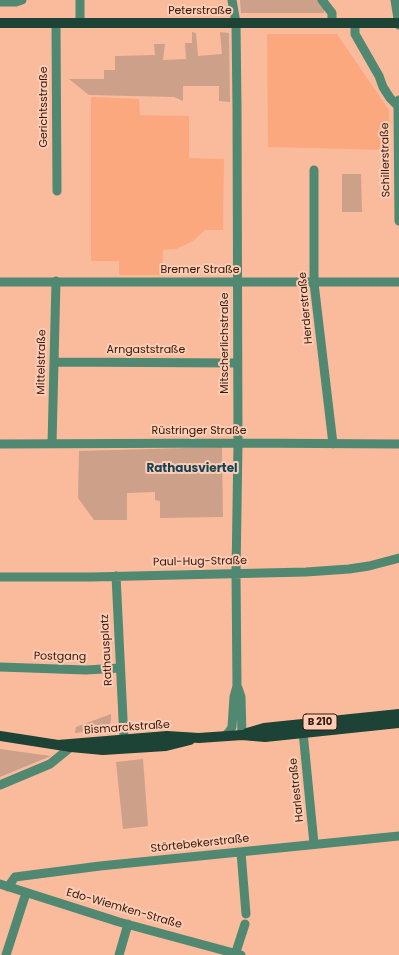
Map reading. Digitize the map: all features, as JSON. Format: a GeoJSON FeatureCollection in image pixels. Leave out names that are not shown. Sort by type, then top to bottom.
{"type":"FeatureCollection","features":[{"type":"Feature","properties":{"kind":"main road","name":"Peterstraße"},"geometry":{"type":"LineString","coordinates":[[0,23],[399,24]]}},
{"type":"Feature","properties":{"kind":"main road","name":"Bismarckstraße"},"geometry":{"type":"LineString","coordinates":[[0,736],[90,749],[110,745],[124,739],[167,736],[199,738],[225,736],[242,734],[264,728],[399,714]]}},
{"type":"Feature","properties":{"kind":"main road","name":"Bismarckstraße"},"geometry":{"type":"LineString","coordinates":[[242,734],[265,737],[399,723]]}},
{"type":"Feature","properties":{"kind":"main road","name":"Bismarckstraße"},"geometry":{"type":"LineString","coordinates":[[58,745],[110,745],[136,749],[166,746],[199,738]]}},
{"type":"Feature","properties":{"kind":"street"},"geometry":{"type":"LineString","coordinates":[[0,2],[16,2],[22,0]]}},
{"type":"Feature","properties":{"kind":"street"},"geometry":{"type":"LineString","coordinates":[[80,0],[80,23]]}},
{"type":"Feature","properties":{"kind":"street","name":"Mitscherlichstraße"},"geometry":{"type":"LineString","coordinates":[[225,736],[232,727],[234,697],[237,686],[236,573],[238,443],[236,23],[232,0]]}},
{"type":"Feature","properties":{"kind":"street"},"geometry":{"type":"LineString","coordinates":[[322,0],[332,13],[332,23]]}},
{"type":"Feature","properties":{"kind":"street"},"geometry":{"type":"LineString","coordinates":[[395,0],[399,24]]}},
{"type":"Feature","properties":{"kind":"street","name":"Gerichtsstraße"},"geometry":{"type":"LineString","coordinates":[[56,23],[57,192]]}},
{"type":"Feature","properties":{"kind":"street"},"geometry":{"type":"LineString","coordinates":[[355,23],[355,34],[379,76],[383,87],[390,98],[398,103]]}},
{"type":"Feature","properties":{"kind":"street","name":"Schillerstraße"},"geometry":{"type":"LineString","coordinates":[[398,103],[399,221]]}},
{"type":"Feature","properties":{"kind":"street","name":"Herderstraße"},"geometry":{"type":"LineString","coordinates":[[314,170],[314,283],[333,444]]}},
{"type":"Feature","properties":{"kind":"street","name":"Mittelstraße"},"geometry":{"type":"LineString","coordinates":[[52,444],[56,281]]}},
{"type":"Feature","properties":{"kind":"street","name":"Bremer Straße"},"geometry":{"type":"LineString","coordinates":[[0,282],[399,282]]}},
{"type":"Feature","properties":{"kind":"street","name":"Arngaststraße"},"geometry":{"type":"LineString","coordinates":[[54,362],[237,363]]}},
{"type":"Feature","properties":{"kind":"street","name":"Rüstringer Straße"},"geometry":{"type":"LineString","coordinates":[[0,444],[399,444]]}},
{"type":"Feature","properties":{"kind":"street","name":"Paul-Hug-Straße"},"geometry":{"type":"LineString","coordinates":[[0,577],[291,572],[349,569],[369,566],[399,558]]}},
{"type":"Feature","properties":{"kind":"street","name":"Rathausplatz"},"geometry":{"type":"LineString","coordinates":[[116,576],[124,739]]}},
{"type":"Feature","properties":{"kind":"street","name":"Postgang"},"geometry":{"type":"LineString","coordinates":[[0,667],[86,670],[120,668]]}},
{"type":"Feature","properties":{"kind":"street","name":"Mitscherlichstraße"},"geometry":{"type":"LineString","coordinates":[[237,686],[241,697],[242,734]]}},
{"type":"Feature","properties":{"kind":"street"},"geometry":{"type":"LineString","coordinates":[[110,745],[123,722]]}},
{"type":"Feature","properties":{"kind":"street","name":"Harlestraße"},"geometry":{"type":"LineString","coordinates":[[303,732],[314,844]]}},
{"type":"Feature","properties":{"kind":"street"},"geometry":{"type":"LineString","coordinates":[[124,739],[126,743],[136,749]]}},
{"type":"Feature","properties":{"kind":"street"},"geometry":{"type":"LineString","coordinates":[[0,785],[50,764],[71,747]]}},
{"type":"Feature","properties":{"kind":"street","name":"Störtebekerstraße"},"geometry":{"type":"LineString","coordinates":[[4,886],[15,877],[100,866],[399,836]]}},
{"type":"Feature","properties":{"kind":"street"},"geometry":{"type":"LineString","coordinates":[[241,852],[246,914]]}},
{"type":"Feature","properties":{"kind":"street","name":"Edo-Wiemken-Straße"},"geometry":{"type":"LineString","coordinates":[[4,886],[128,924],[238,955]]}},
{"type":"Feature","properties":{"kind":"street"},"geometry":{"type":"LineString","coordinates":[[6,955],[26,893]]}},
{"type":"Feature","properties":{"kind":"street"},"geometry":{"type":"LineString","coordinates":[[119,955],[128,924]]}},
{"type":"Feature","properties":{"kind":"street"},"geometry":{"type":"LineString","coordinates":[[238,955],[245,924]]}},
{"type":"Feature","properties":{"kind":"shaded area"},"geometry":{"type":"Polygon","coordinates":[[[240,0],[319,0],[325,7],[324,13],[241,13],[240,0]]]}},
{"type":"Feature","properties":{"kind":"shaded area"},"geometry":{"type":"Polygon","coordinates":[[[192,32],[196,33],[198,56],[222,54],[220,32],[229,33],[230,102],[219,101],[219,86],[183,86],[183,101],[174,97],[89,95],[69,79],[104,79],[104,70],[115,70],[115,56],[155,55],[154,44],[165,44],[163,60],[186,59],[185,43],[192,43],[192,32]]]}},
{"type":"Feature","properties":{"kind":"shaded area"},"geometry":{"type":"Polygon","coordinates":[[[267,34],[337,34],[389,110],[390,150],[268,147],[267,34]]]}},
{"type":"Feature","properties":{"kind":"shaded area"},"geometry":{"type":"Polygon","coordinates":[[[91,97],[139,99],[140,115],[189,116],[189,158],[224,159],[223,230],[205,230],[193,241],[176,249],[163,250],[162,275],[119,275],[119,261],[91,261],[91,97]]]}},
{"type":"Feature","properties":{"kind":"shaded area"},"geometry":{"type":"Polygon","coordinates":[[[342,174],[361,174],[362,212],[342,212],[342,174]]]}},
{"type":"Feature","properties":{"kind":"shaded area"},"geometry":{"type":"Polygon","coordinates":[[[222,447],[223,517],[160,518],[160,501],[155,500],[155,492],[127,493],[127,520],[94,520],[78,498],[79,451],[222,447]]]}},
{"type":"Feature","properties":{"kind":"shaded area"},"geometry":{"type":"Polygon","coordinates":[[[111,714],[110,724],[104,729],[75,733],[76,727],[111,714]]]}},
{"type":"Feature","properties":{"kind":"shaded area"},"geometry":{"type":"Polygon","coordinates":[[[0,749],[51,756],[0,777],[0,749]]]}},
{"type":"Feature","properties":{"kind":"shaded area"},"geometry":{"type":"Polygon","coordinates":[[[143,759],[148,826],[123,829],[116,762],[143,759]]]}},
{"type":"Feature","properties":{"kind":"district","name":"Rathausviertel"},"geometry":{"type":"Point","coordinates":[192,469]}}]}
